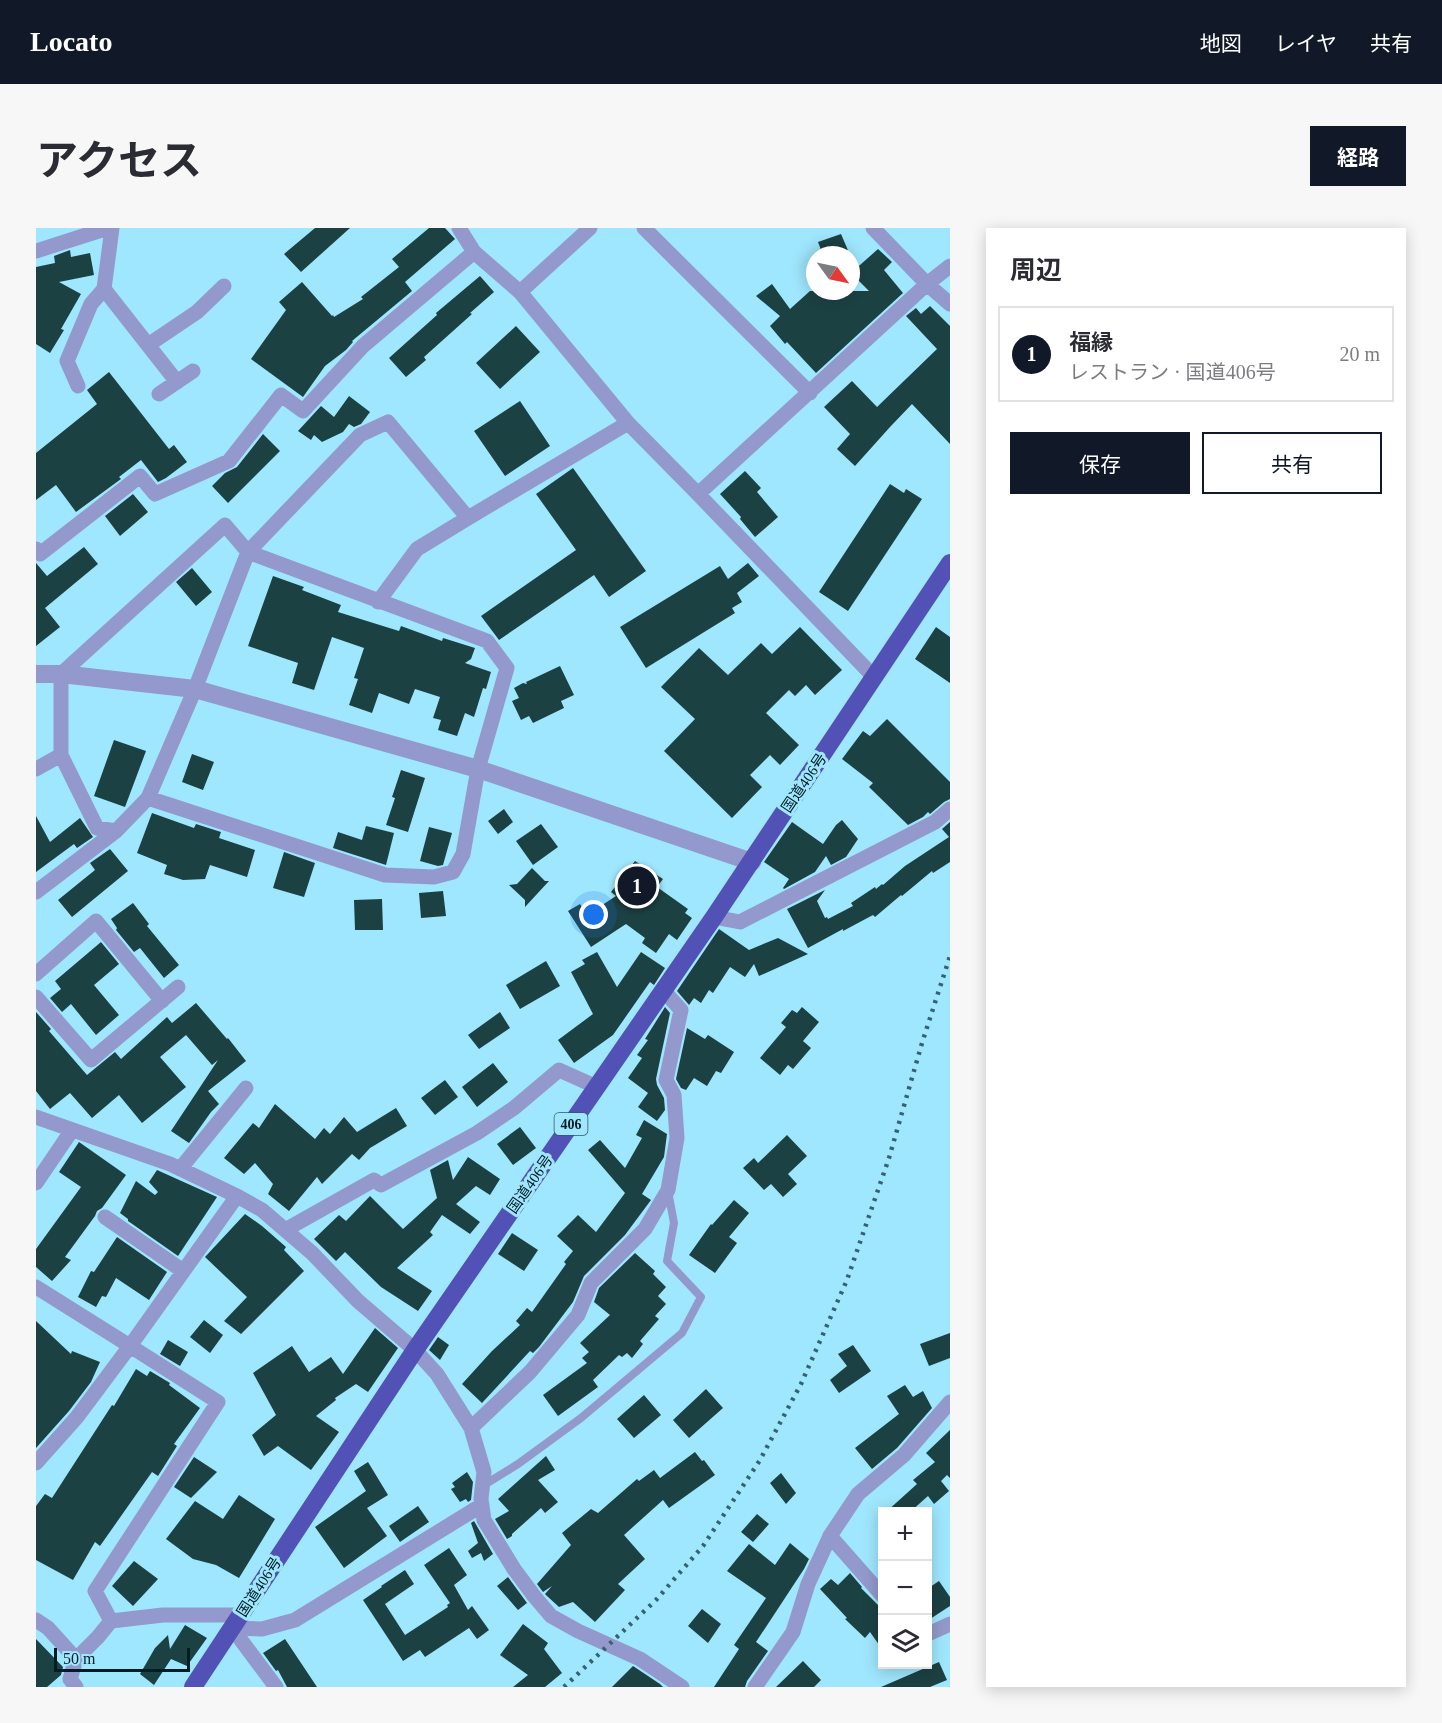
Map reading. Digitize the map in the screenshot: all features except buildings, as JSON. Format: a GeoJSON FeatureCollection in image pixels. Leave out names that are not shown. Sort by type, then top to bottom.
{"type":"FeatureCollection","features":[{"type":"Feature","properties":{"kind":"highway","name":"国道406号"},"geometry":{"type":"LineString","coordinates":[[193,1687],[415,1350],[752,862],[950,563]]}},
{"type":"Feature","properties":{"kind":"street"},"geometry":{"type":"LineString","coordinates":[[36,251],[110,228],[104,289],[92,304],[66,361],[78,386]]}},
{"type":"Feature","properties":{"kind":"street"},"geometry":{"type":"LineString","coordinates":[[459,228],[474,252],[520,292],[628,423],[874,677]]}},
{"type":"Feature","properties":{"kind":"street"},"geometry":{"type":"LineString","coordinates":[[520,292],[590,228]]}},
{"type":"Feature","properties":{"kind":"street"},"geometry":{"type":"LineString","coordinates":[[644,228],[810,393]]}},
{"type":"Feature","properties":{"kind":"street"},"geometry":{"type":"LineString","coordinates":[[873,228],[927,284],[950,304]]}},
{"type":"Feature","properties":{"kind":"street"},"geometry":{"type":"LineString","coordinates":[[36,549],[40,554],[140,476],[154,494],[229,461],[281,395],[303,411],[363,346],[474,252]]}},
{"type":"Feature","properties":{"kind":"street"},"geometry":{"type":"LineString","coordinates":[[698,494],[927,284],[950,266]]}},
{"type":"Feature","properties":{"kind":"street"},"geometry":{"type":"LineString","coordinates":[[148,345],[197,312],[224,286]]}},
{"type":"Feature","properties":{"kind":"street"},"geometry":{"type":"LineString","coordinates":[[104,289],[177,382]]}},
{"type":"Feature","properties":{"kind":"street"},"geometry":{"type":"LineString","coordinates":[[159,394],[193,371]]}},
{"type":"Feature","properties":{"kind":"street"},"geometry":{"type":"LineString","coordinates":[[36,891],[116,831],[148,798],[195,689],[248,552],[360,435],[388,422],[468,518]]}},
{"type":"Feature","properties":{"kind":"street"},"geometry":{"type":"LineString","coordinates":[[378,602],[417,549],[628,423]]}},
{"type":"Feature","properties":{"kind":"street"},"geometry":{"type":"LineString","coordinates":[[116,831],[97,828],[61,755],[62,674],[225,525],[248,552],[487,641],[507,668],[478,769],[464,854],[453,872],[434,878],[385,875],[148,798]]}},
{"type":"Feature","properties":{"kind":"street"},"geometry":{"type":"LineString","coordinates":[[36,674],[62,674],[195,689],[478,769],[752,862]]}},
{"type":"Feature","properties":{"kind":"street"},"geometry":{"type":"LineString","coordinates":[[36,769],[61,755]]}},
{"type":"Feature","properties":{"kind":"street"},"geometry":{"type":"LineString","coordinates":[[714,917],[740,922],[936,822],[950,809]]}},
{"type":"Feature","properties":{"kind":"street"},"geometry":{"type":"LineString","coordinates":[[36,974],[96,921],[162,1001]]}},
{"type":"Feature","properties":{"kind":"street"},"geometry":{"type":"LineString","coordinates":[[36,997],[91,1060],[178,987]]}},
{"type":"Feature","properties":{"kind":"street"},"geometry":{"type":"LineString","coordinates":[[471,1428],[530,1372],[578,1315],[591,1283],[645,1229],[668,1190],[677,1138],[674,1095],[666,1080],[681,1010],[663,991]]}},
{"type":"Feature","properties":{"kind":"street"},"geometry":{"type":"LineString","coordinates":[[285,1230],[374,1180],[381,1185],[477,1133],[514,1108],[559,1070],[597,1087]]}},
{"type":"Feature","properties":{"kind":"street"},"geometry":{"type":"LineString","coordinates":[[180,1169],[246,1088]]}},
{"type":"Feature","properties":{"kind":"street"},"geometry":{"type":"LineString","coordinates":[[36,1117],[170,1164],[237,1196],[262,1210],[312,1253],[358,1301],[415,1350],[437,1374],[471,1428],[484,1472],[481,1499],[484,1520],[514,1569],[551,1616],[640,1659],[682,1687]]}},
{"type":"Feature","properties":{"kind":"street"},"geometry":{"type":"LineString","coordinates":[[36,1183],[72,1130]]}},
{"type":"Feature","properties":{"kind":"street"},"geometry":{"type":"LineString","coordinates":[[36,1463],[77,1417],[237,1196]]}},
{"type":"Feature","properties":{"kind":"street"},"geometry":{"type":"LineString","coordinates":[[105,1217],[183,1271]]}},
{"type":"Feature","properties":{"kind":"street"},"geometry":{"type":"LineString","coordinates":[[36,1287],[218,1402],[95,1591],[111,1621]]}},
{"type":"Feature","properties":{"kind":"street"},"geometry":{"type":"LineString","coordinates":[[755,1687],[793,1632],[808,1584],[830,1536],[858,1494],[904,1455],[947,1413]]}},
{"type":"Feature","properties":{"kind":"street"},"geometry":{"type":"LineString","coordinates":[[76,1687],[70,1679],[76,1659],[111,1621],[163,1615],[236,1621],[262,1629],[295,1620],[482,1506]]}},
{"type":"Feature","properties":{"kind":"street"},"geometry":{"type":"LineString","coordinates":[[830,1536],[878,1590]]}},
{"type":"Feature","properties":{"kind":"street"},"geometry":{"type":"LineString","coordinates":[[36,1620],[48,1628],[76,1659]]}},
{"type":"Feature","properties":{"kind":"street"},"geometry":{"type":"LineString","coordinates":[[236,1621],[276,1687]]}},
{"type":"Feature","properties":{"kind":"street"},"geometry":{"type":"LineString","coordinates":[[932,1632],[950,1624]]}},
{"type":"Feature","properties":{"kind":"lane"},"geometry":{"type":"LineString","coordinates":[[483,1486],[518,1464],[581,1418],[682,1333],[701,1297],[667,1261],[674,1223],[668,1190]]}},
{"type":"Feature","properties":{"kind":"railway"},"geometry":{"type":"LineString","coordinates":[[564,1687],[656,1600],[703,1546],[760,1460],[801,1384],[847,1280],[889,1158],[950,956]]}},
{"type":"Feature","properties":{"kind":"place","name":"福縁"},"geometry":{"type":"Point","coordinates":[637,886]}}]}
